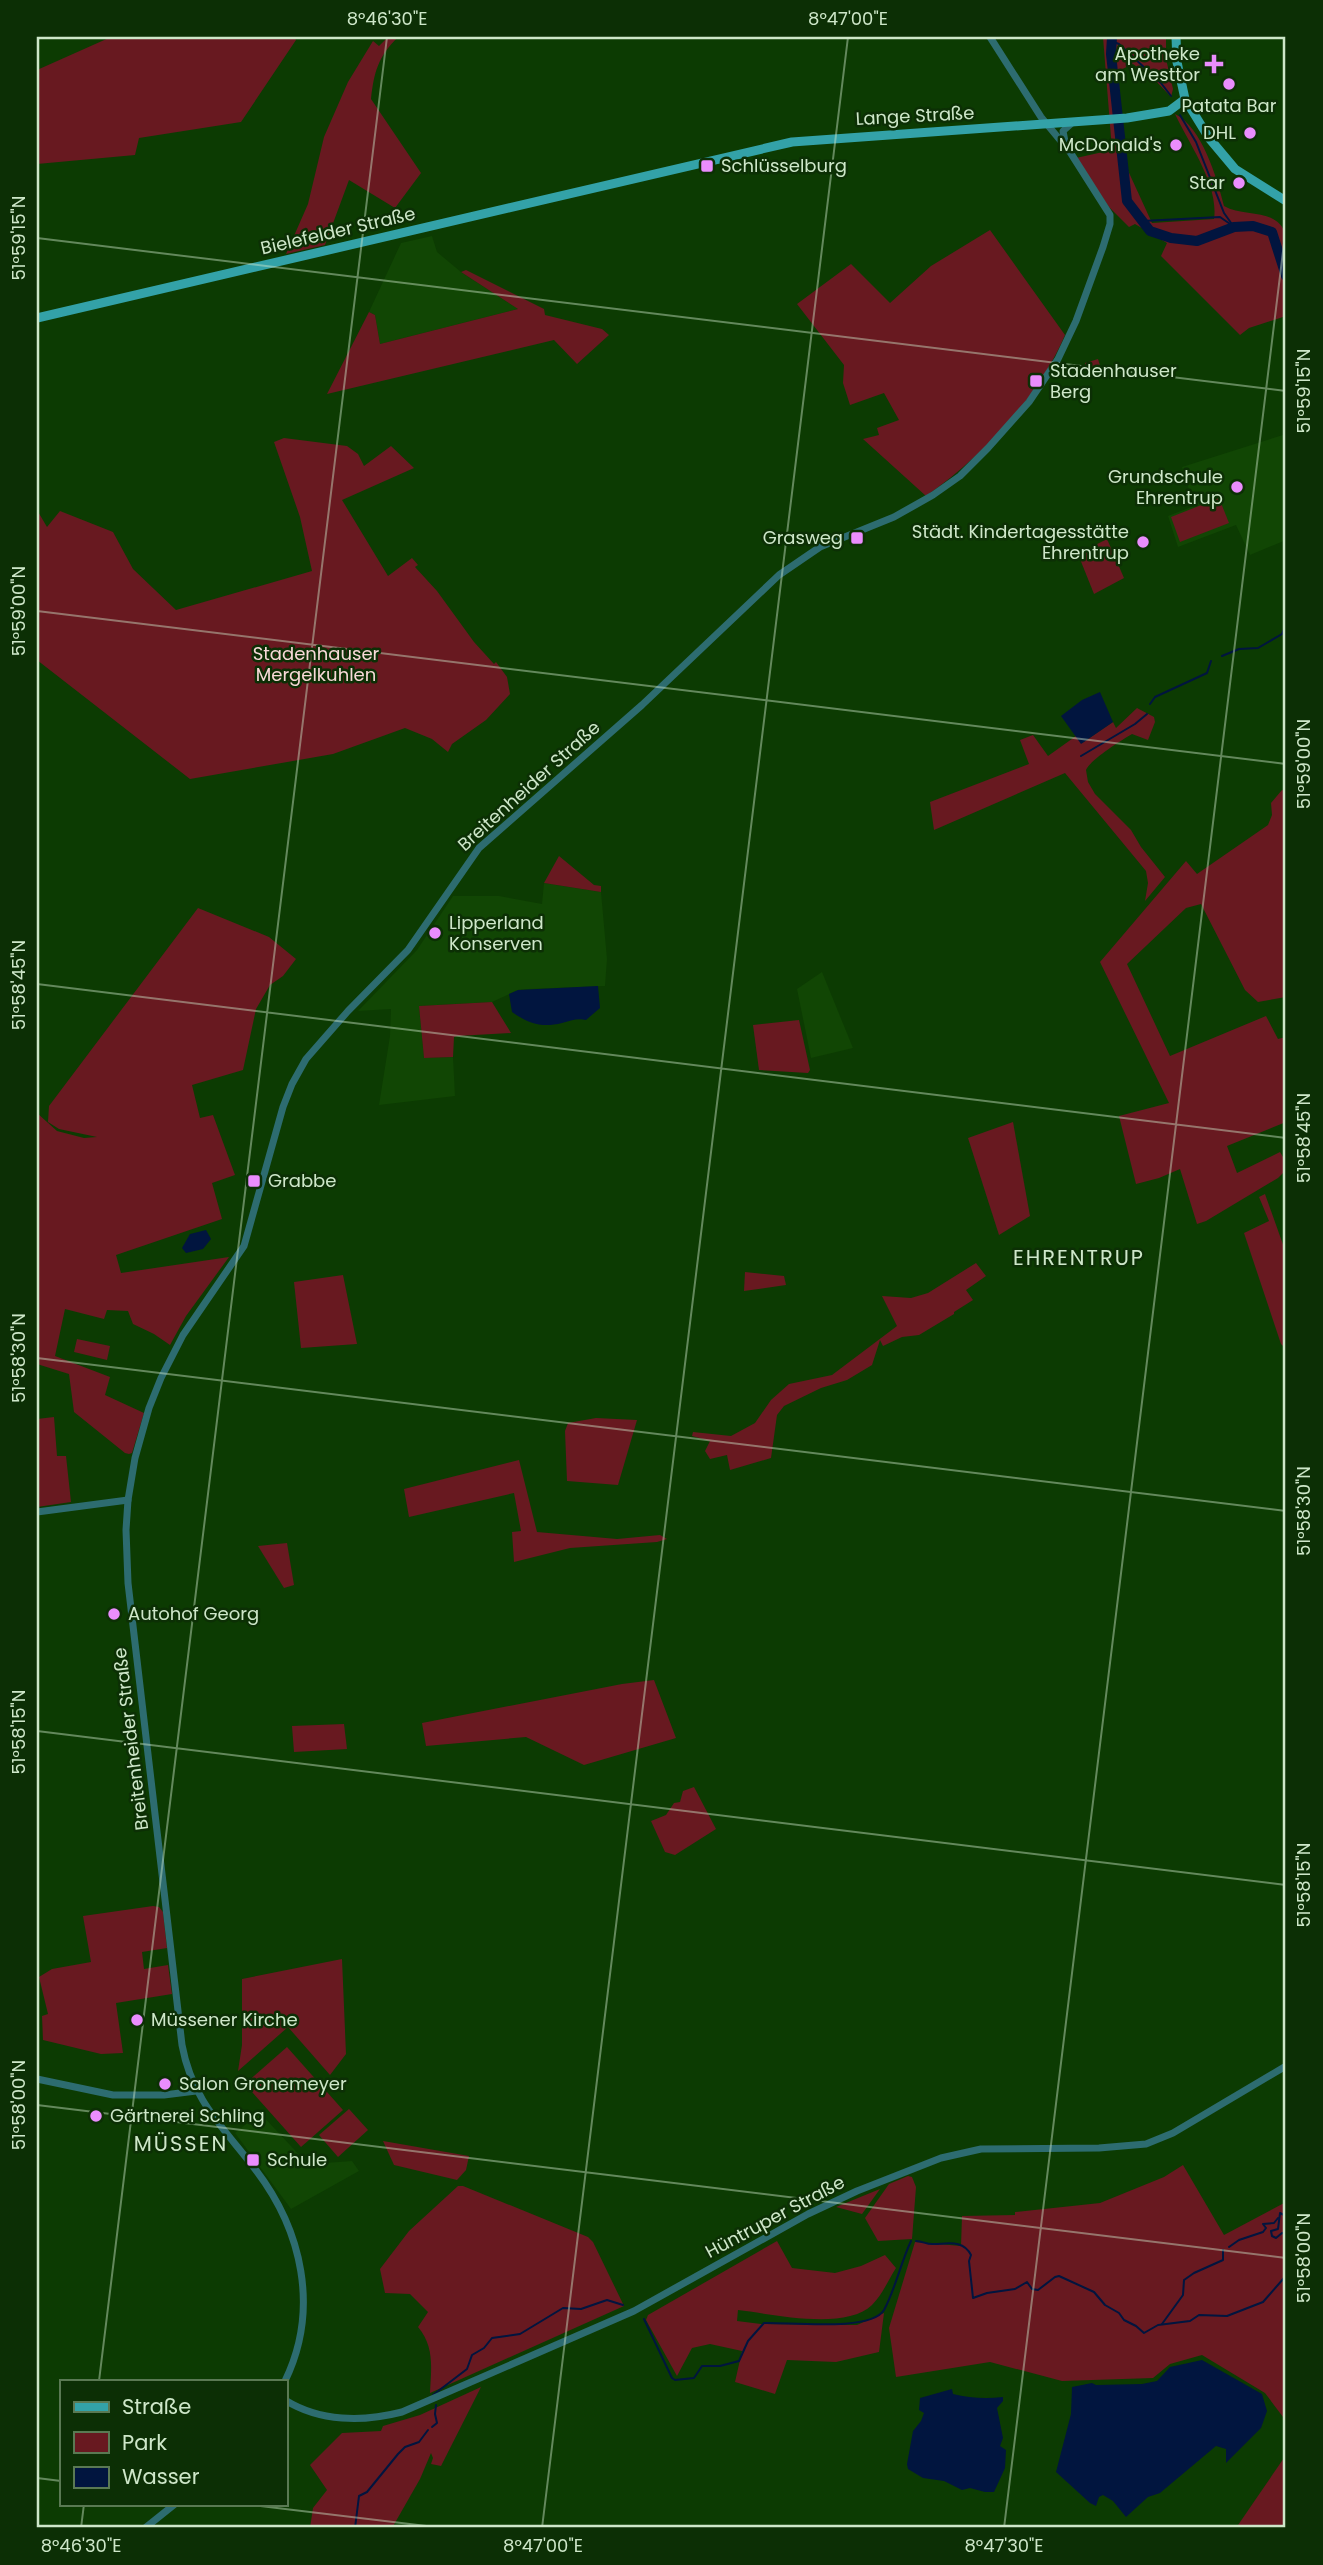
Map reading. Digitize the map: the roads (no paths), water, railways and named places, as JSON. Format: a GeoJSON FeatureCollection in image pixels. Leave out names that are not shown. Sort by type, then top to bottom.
{"type":"FeatureCollection","features":[{"type":"Feature","properties":{"kind":"main road"},"geometry":{"type":"LineString","coordinates":[[1177,37],[1177,62],[1185,99],[1209,138],[1229,165],[1286,201]]}},
{"type":"Feature","properties":{"kind":"main road","name":"Lange Straße"},"geometry":{"type":"LineString","coordinates":[[646,175],[811,139],[1047,125],[1148,116],[1176,108],[1185,99]]}},
{"type":"Feature","properties":{"kind":"main road","name":"Bielefelder Straße"},"geometry":{"type":"LineString","coordinates":[[37,318],[646,175]]}},
{"type":"Feature","properties":{"kind":"street"},"geometry":{"type":"LineString","coordinates":[[990,37],[1047,125],[1070,152]]}},
{"type":"Feature","properties":{"kind":"street"},"geometry":{"type":"LineString","coordinates":[[1070,152],[1062,134],[1072,123]]}},
{"type":"Feature","properties":{"kind":"street","name":"Breitenheider Straße"},"geometry":{"type":"LineString","coordinates":[[286,2380],[293,2366],[302,2332],[303,2285],[298,2251],[286,2218],[268,2185],[216,2122],[197,2091],[189,2075],[183,2045],[128,1583],[128,1500],[141,1434],[161,1378],[183,1335],[244,1246],[285,1100],[306,1059],[348,1011],[408,950],[479,848],[642,705],[779,575],[820,547],[894,517],[933,495],[960,476],[1029,402],[1058,359],[1076,321],[1111,224],[1110,215],[1070,152]]}},
{"type":"Feature","properties":{"kind":"street"},"geometry":{"type":"LineString","coordinates":[[37,1512],[128,1500]]}},
{"type":"Feature","properties":{"kind":"street","name":"Hüntruper Straße"},"geometry":{"type":"LineString","coordinates":[[287,2401],[303,2409],[337,2418],[364,2419],[402,2412],[634,2311],[819,2209],[941,2158],[981,2149],[1099,2148],[1146,2144],[1173,2133],[1286,2066]]}},
{"type":"Feature","properties":{"kind":"street"},"geometry":{"type":"LineString","coordinates":[[37,2079],[113,2095],[164,2095],[197,2091]]}},
{"type":"Feature","properties":{"kind":"street"},"geometry":{"type":"LineString","coordinates":[[145,2528],[172,2506]]}},
{"type":"Feature","properties":{"kind":"water"},"geometry":{"type":"Polygon","coordinates":[[[1100,692],[1113,722],[1081,744],[1061,716],[1082,700],[1100,692]]]}},
{"type":"Feature","properties":{"kind":"water"},"geometry":{"type":"Polygon","coordinates":[[[598,986],[600,1008],[586,1020],[542,1025],[512,1012],[509,994],[518,990],[598,986]]]}},
{"type":"Feature","properties":{"kind":"water"},"geometry":{"type":"Polygon","coordinates":[[[206,1230],[211,1239],[203,1249],[186,1253],[182,1248],[190,1234],[206,1230]]]}},
{"type":"Feature","properties":{"kind":"water"},"geometry":{"type":"Polygon","coordinates":[[[1202,2360],[1262,2394],[1267,2411],[1261,2428],[1226,2463],[1226,2449],[1216,2446],[1160,2493],[1148,2497],[1126,2517],[1113,2501],[1103,2495],[1099,2497],[1096,2506],[1090,2503],[1056,2472],[1071,2414],[1072,2387],[1092,2383],[1142,2384],[1157,2381],[1170,2367],[1202,2360]]]}},
{"type":"Feature","properties":{"kind":"water"},"geometry":{"type":"Polygon","coordinates":[[[952,2389],[953,2394],[965,2396],[1003,2397],[997,2408],[1003,2438],[1000,2446],[1006,2450],[1005,2468],[994,2492],[970,2488],[962,2490],[944,2481],[923,2478],[908,2469],[913,2431],[924,2413],[919,2410],[920,2398],[952,2389]]]}},
{"type":"Feature","properties":{"kind":"waterway"},"geometry":{"type":"LineString","coordinates":[[1112,37],[1111,54],[1127,201],[1150,231],[1171,238],[1197,241],[1234,227],[1253,226],[1272,232],[1286,276]]}},
{"type":"Feature","properties":{"kind":"waterway"},"geometry":{"type":"LineString","coordinates":[[1111,41],[1119,44],[1161,83],[1171,96]]}},
{"type":"Feature","properties":{"kind":"waterway"},"geometry":{"type":"LineString","coordinates":[[1180,115],[1196,142],[1224,213],[1234,227]]}},
{"type":"Feature","properties":{"kind":"waterway"},"geometry":{"type":"LineString","coordinates":[[1143,221],[1220,217],[1233,226]]}},
{"type":"Feature","properties":{"kind":"waterway"},"geometry":{"type":"LineString","coordinates":[[1222,656],[1239,649],[1258,648],[1282,634],[1286,625]]}},
{"type":"Feature","properties":{"kind":"waterway"},"geometry":{"type":"LineString","coordinates":[[1150,704],[1155,697],[1207,673],[1211,661]]}},
{"type":"Feature","properties":{"kind":"waterway"},"geometry":{"type":"LineString","coordinates":[[1081,756],[1147,714]]}},
{"type":"Feature","properties":{"kind":"waterway"},"geometry":{"type":"LineString","coordinates":[[1286,2216],[1280,2213],[1278,2229],[1271,2231],[1276,2238],[1282,2233],[1286,2234]]}},
{"type":"Feature","properties":{"kind":"waterway"},"geometry":{"type":"LineString","coordinates":[[1229,2247],[1239,2240],[1263,2232],[1266,2228],[1263,2224],[1274,2223],[1278,2218]]}},
{"type":"Feature","properties":{"kind":"waterway"},"geometry":{"type":"LineString","coordinates":[[644,2319],[672,2378],[694,2378],[702,2366],[720,2366],[739,2361],[748,2341],[764,2323],[847,2324],[876,2317],[888,2302],[911,2241]]}},
{"type":"Feature","properties":{"kind":"waterway"},"geometry":{"type":"LineString","coordinates":[[916,2241],[959,2244],[968,2250],[971,2255],[969,2261],[973,2298],[1015,2289],[1027,2282],[1032,2289],[1038,2290],[1059,2276],[1094,2292],[1105,2305],[1144,2333],[1158,2325],[1190,2321],[1199,2315],[1227,2316],[1263,2302],[1284,2278],[1286,2268]]}},
{"type":"Feature","properties":{"kind":"waterway"},"geometry":{"type":"LineString","coordinates":[[1162,2324],[1183,2295],[1184,2280],[1223,2260],[1223,2250]]}},
{"type":"Feature","properties":{"kind":"waterway"},"geometry":{"type":"LineString","coordinates":[[433,2395],[467,2369],[472,2355],[484,2348],[492,2338],[520,2334],[563,2308],[581,2309],[607,2300],[623,2305]]}},
{"type":"Feature","properties":{"kind":"waterway"},"geometry":{"type":"LineString","coordinates":[[432,2427],[437,2423],[436,2405]]}},
{"type":"Feature","properties":{"kind":"waterway"},"geometry":{"type":"LineString","coordinates":[[355,2528],[359,2496],[367,2492],[405,2447],[419,2442],[428,2430]]}},
{"type":"Feature","properties":{"kind":"place","name":"Apotheke am Westtor"},"geometry":{"type":"Point","coordinates":[1214,64]}},
{"type":"Feature","properties":{"kind":"place","name":"Patata Bar"},"geometry":{"type":"Point","coordinates":[1229,84]}},
{"type":"Feature","properties":{"kind":"place","name":"DHL"},"geometry":{"type":"Point","coordinates":[1250,133]}},
{"type":"Feature","properties":{"kind":"place","name":"McDonald's"},"geometry":{"type":"Point","coordinates":[1176,145]}},
{"type":"Feature","properties":{"kind":"place","name":"Schlüsselburg"},"geometry":{"type":"Point","coordinates":[707,166]}},
{"type":"Feature","properties":{"kind":"place","name":"Star"},"geometry":{"type":"Point","coordinates":[1239,183]}},
{"type":"Feature","properties":{"kind":"place","name":"Stadenhauser Berg"},"geometry":{"type":"Point","coordinates":[1036,381]}},
{"type":"Feature","properties":{"kind":"place","name":"Grundschule Ehrentrup"},"geometry":{"type":"Point","coordinates":[1237,487]}},
{"type":"Feature","properties":{"kind":"place","name":"Grasweg"},"geometry":{"type":"Point","coordinates":[857,538]}},
{"type":"Feature","properties":{"kind":"place","name":"Städt. Kindertagesstätte Ehrentrup"},"geometry":{"type":"Point","coordinates":[1143,542]}},
{"type":"Feature","properties":{"kind":"place","name":"Lipperland Konserven"},"geometry":{"type":"Point","coordinates":[435,933]}},
{"type":"Feature","properties":{"kind":"place","name":"Grabbe"},"geometry":{"type":"Point","coordinates":[254,1181]}},
{"type":"Feature","properties":{"kind":"place","name":"Autohof Georg"},"geometry":{"type":"Point","coordinates":[114,1614]}},
{"type":"Feature","properties":{"kind":"place","name":"Müssener Kirche"},"geometry":{"type":"Point","coordinates":[137,2020]}},
{"type":"Feature","properties":{"kind":"place","name":"Salon Gronemeyer"},"geometry":{"type":"Point","coordinates":[165,2084]}},
{"type":"Feature","properties":{"kind":"place","name":"Gärtnerei Schling"},"geometry":{"type":"Point","coordinates":[96,2116]}},
{"type":"Feature","properties":{"kind":"place","name":"Schule"},"geometry":{"type":"Point","coordinates":[253,2160]}},
{"type":"Feature","properties":{"kind":"district","name":"EHRENTRUP"},"geometry":{"type":"Point","coordinates":[1079,1258]}},
{"type":"Feature","properties":{"kind":"district","name":"MÜSSEN"},"geometry":{"type":"Point","coordinates":[181,2144]}},
{"type":"Feature","properties":{"kind":"park label","name":"Stadenhauser Mergelkuhlen"},"geometry":{"type":"Point","coordinates":[316,664]}}]}
